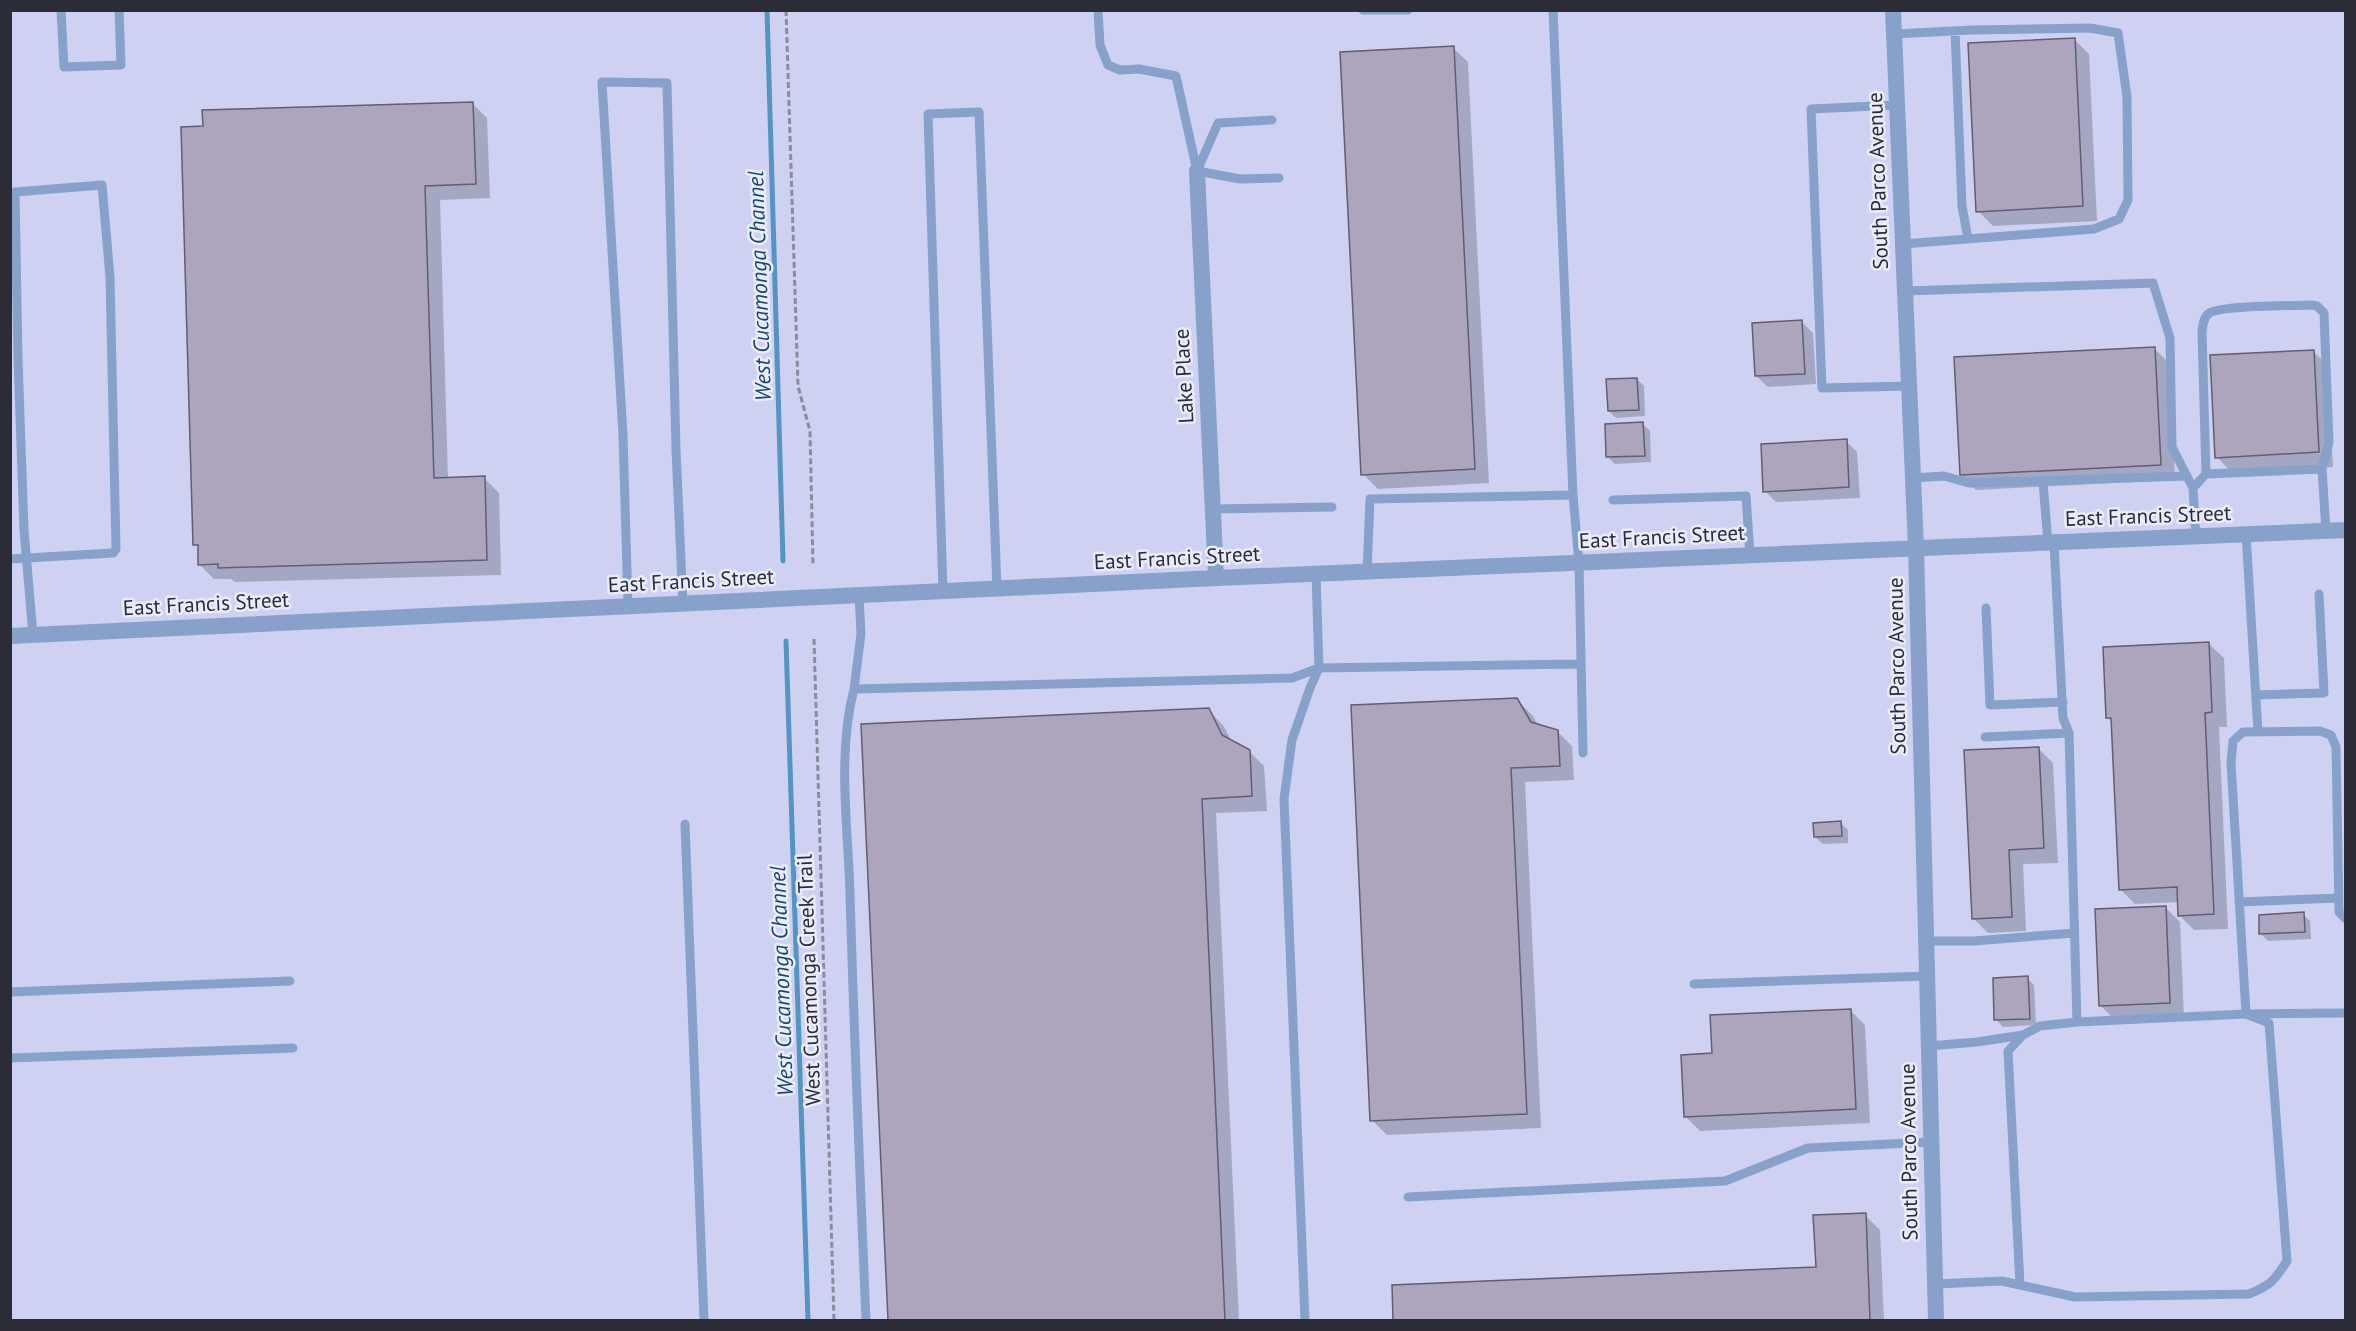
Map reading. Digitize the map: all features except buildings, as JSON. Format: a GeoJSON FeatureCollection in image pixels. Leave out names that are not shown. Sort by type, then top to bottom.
{"type":"FeatureCollection","features":[{"type":"Feature","properties":{"kind":"street","name":"South Parco Avenue"},"geometry":{"type":"LineString","coordinates":[[1893,10],[1916,548],[1936,1320]]}},
{"type":"Feature","properties":{"kind":"street","name":"Lake Place"},"geometry":{"type":"LineString","coordinates":[[1197,171],[1216,578]]}},
{"type":"Feature","properties":{"kind":"street","name":"East Francis Street"},"geometry":{"type":"LineString","coordinates":[[10,636],[1216,578],[2346,530]]}},
{"type":"Feature","properties":{"kind":"lane"},"geometry":{"type":"LineString","coordinates":[[61,10],[64,67],[121,65],[119,10]]}},
{"type":"Feature","properties":{"kind":"lane"},"geometry":{"type":"LineString","coordinates":[[1098,10],[1100,45],[1108,65],[1120,70],[1139,69],[1176,76],[1197,171]]}},
{"type":"Feature","properties":{"kind":"lane"},"geometry":{"type":"LineString","coordinates":[[1363,10],[1408,10]]}},
{"type":"Feature","properties":{"kind":"lane"},"geometry":{"type":"LineString","coordinates":[[1553,10],[1574,495],[1579,563],[1583,753]]}},
{"type":"Feature","properties":{"kind":"lane"},"geometry":{"type":"LineString","coordinates":[[1894,34],[2090,28],[2118,33],[2127,97],[2128,200],[2119,219],[2094,229],[1903,244]]}},
{"type":"Feature","properties":{"kind":"lane"},"geometry":{"type":"LineString","coordinates":[[1955,31],[1962,206],[1968,239]]}},
{"type":"Feature","properties":{"kind":"lane"},"geometry":{"type":"LineString","coordinates":[[628,606],[623,435],[602,82],[667,83],[676,450],[683,604]]}},
{"type":"Feature","properties":{"kind":"lane"},"geometry":{"type":"LineString","coordinates":[[1897,105],[1811,109],[1818,297],[1822,388],[1909,386]]}},
{"type":"Feature","properties":{"kind":"lane"},"geometry":{"type":"LineString","coordinates":[[943,592],[928,114],[979,112],[997,589]]}},
{"type":"Feature","properties":{"kind":"lane"},"geometry":{"type":"LineString","coordinates":[[1197,171],[1218,123],[1272,120]]}},
{"type":"Feature","properties":{"kind":"lane"},"geometry":{"type":"LineString","coordinates":[[1197,171],[1240,179],[1279,178]]}},
{"type":"Feature","properties":{"kind":"lane"},"geometry":{"type":"LineString","coordinates":[[10,559],[26,557],[113,553],[116,549],[110,278],[102,185],[13,192],[26,557],[33,635]]}},
{"type":"Feature","properties":{"kind":"lane"},"geometry":{"type":"LineString","coordinates":[[1905,291],[2153,283],[2170,338],[2172,447],[2193,488],[2196,537]]}},
{"type":"Feature","properties":{"kind":"lane"},"geometry":{"type":"LineString","coordinates":[[2193,488],[2206,474],[2202,332],[2204,320],[2209,313],[2217,309],[2317,306],[2324,313],[2329,442],[2322,469],[2326,531]]}},
{"type":"Feature","properties":{"kind":"lane"},"geometry":{"type":"LineString","coordinates":[[2206,474],[2322,469]]}},
{"type":"Feature","properties":{"kind":"lane"},"geometry":{"type":"LineString","coordinates":[[1913,478],[1944,476],[1969,483],[2187,476]]}},
{"type":"Feature","properties":{"kind":"lane"},"geometry":{"type":"LineString","coordinates":[[2043,482],[2051,543],[2063,718],[2069,733],[2077,1022]]}},
{"type":"Feature","properties":{"kind":"lane"},"geometry":{"type":"LineString","coordinates":[[1367,572],[1370,500],[1574,495]]}},
{"type":"Feature","properties":{"kind":"lane"},"geometry":{"type":"LineString","coordinates":[[1613,500],[1746,495],[1750,555]]}},
{"type":"Feature","properties":{"kind":"lane"},"geometry":{"type":"LineString","coordinates":[[1213,509],[1332,507]]}},
{"type":"Feature","properties":{"kind":"lane"},"geometry":{"type":"LineString","coordinates":[[2246,534],[2258,732]]}},
{"type":"Feature","properties":{"kind":"lane"},"geometry":{"type":"LineString","coordinates":[[1305,1320],[1284,799],[1292,740],[1310,688],[1320,668],[1316,574]]}},
{"type":"Feature","properties":{"kind":"lane"},"geometry":{"type":"LineString","coordinates":[[2256,695],[2324,693],[2319,594]]}},
{"type":"Feature","properties":{"kind":"lane"},"geometry":{"type":"LineString","coordinates":[[859,596],[861,634],[854,689],[847,714],[845,781],[852,1015],[866,1320]]}},
{"type":"Feature","properties":{"kind":"lane"},"geometry":{"type":"LineString","coordinates":[[1986,608],[1990,705],[2063,702]]}},
{"type":"Feature","properties":{"kind":"lane"},"geometry":{"type":"LineString","coordinates":[[854,689],[1292,678],[1320,668],[1581,664]]}},
{"type":"Feature","properties":{"kind":"lane"},"geometry":{"type":"LineString","coordinates":[[2246,1014],[2231,763],[2233,741],[2243,732],[2320,731],[2331,735],[2336,747],[2338,912],[2346,919]]}},
{"type":"Feature","properties":{"kind":"lane"},"geometry":{"type":"LineString","coordinates":[[1985,737],[2069,733]]}},
{"type":"Feature","properties":{"kind":"lane"},"geometry":{"type":"LineString","coordinates":[[685,824],[704,1320]]}},
{"type":"Feature","properties":{"kind":"lane"},"geometry":{"type":"LineString","coordinates":[[2239,902],[2338,898]]}},
{"type":"Feature","properties":{"kind":"lane"},"geometry":{"type":"LineString","coordinates":[[1926,941],[1974,941],[2074,933]]}},
{"type":"Feature","properties":{"kind":"lane"},"geometry":{"type":"LineString","coordinates":[[1694,984],[1927,976]]}},
{"type":"Feature","properties":{"kind":"lane"},"geometry":{"type":"LineString","coordinates":[[10,992],[290,981]]}},
{"type":"Feature","properties":{"kind":"lane"},"geometry":{"type":"LineString","coordinates":[[2020,1285],[2008,1051],[2023,1035],[2040,1026],[2077,1022],[2246,1014],[2346,1013]]}},
{"type":"Feature","properties":{"kind":"lane"},"geometry":{"type":"LineString","coordinates":[[1935,1284],[2002,1281],[2075,1297],[2249,1294],[2268,1286],[2288,1261],[2269,1023],[2246,1014]]}},
{"type":"Feature","properties":{"kind":"lane"},"geometry":{"type":"LineString","coordinates":[[1929,1046],[2023,1035]]}},
{"type":"Feature","properties":{"kind":"lane"},"geometry":{"type":"LineString","coordinates":[[10,1058],[293,1048]]}},
{"type":"Feature","properties":{"kind":"lane"},"geometry":{"type":"LineString","coordinates":[[1408,1197],[1725,1181],[1808,1148],[1931,1142]]}},
{"type":"Feature","properties":{"kind":"path"},"geometry":{"type":"LineString","coordinates":[[786,10],[798,386],[810,431],[813,565]]}},
{"type":"Feature","properties":{"kind":"path","name":"West Cucamonga Creek Trail"},"geometry":{"type":"LineString","coordinates":[[814,639],[834,1320]]}},
{"type":"Feature","properties":{"kind":"shaded area"},"geometry":{"type":"Polygon","coordinates":[[[11,11],[2345,11],[2345,1320],[11,1320],[11,11]]]}},
{"type":"Feature","properties":{"kind":"waterway","name":"West Cucamonga Channel"},"geometry":{"type":"LineString","coordinates":[[767,10],[783,561]]}},
{"type":"Feature","properties":{"kind":"waterway","name":"West Cucamonga Channel"},"geometry":{"type":"LineString","coordinates":[[786,641],[808,1320]]}}]}
